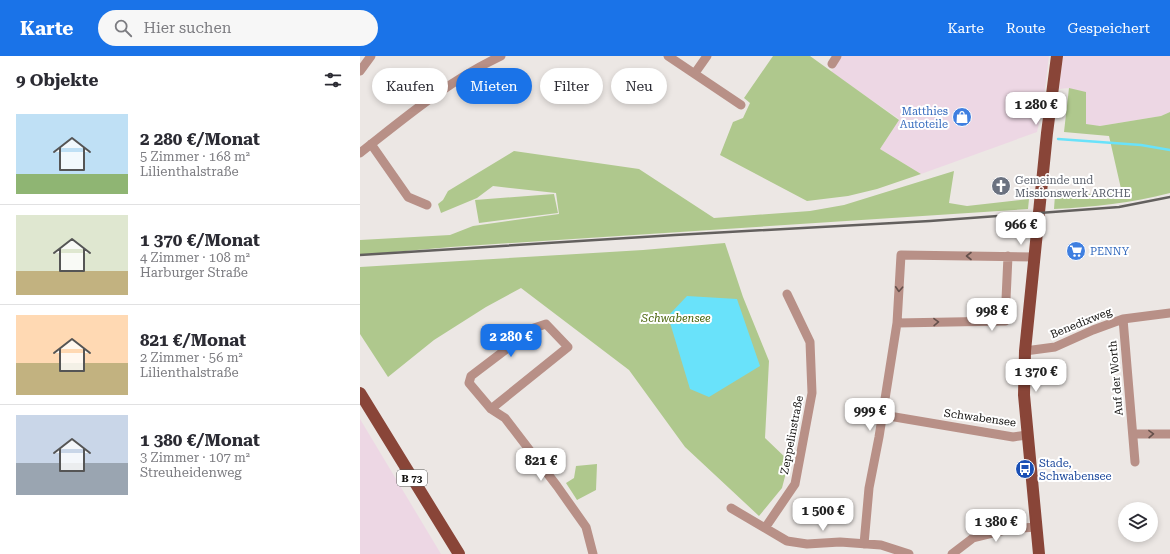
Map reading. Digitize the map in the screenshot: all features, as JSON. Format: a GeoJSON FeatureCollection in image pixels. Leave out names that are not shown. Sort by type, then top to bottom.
{"type":"FeatureCollection","features":[{"type":"Feature","properties":{"kind":"main road"},"geometry":{"type":"LineString","coordinates":[[1039,554],[1024,395],[1025,351],[1040,198],[1057,56]]}},
{"type":"Feature","properties":{"kind":"main road","name":"B 73"},"geometry":{"type":"LineString","coordinates":[[363,397],[459,554]]}},
{"type":"Feature","properties":{"kind":"street"},"geometry":{"type":"LineString","coordinates":[[360,71],[371,56]]}},
{"type":"Feature","properties":{"kind":"street"},"geometry":{"type":"LineString","coordinates":[[360,153],[429,98],[460,77],[501,56]]}},
{"type":"Feature","properties":{"kind":"street"},"geometry":{"type":"LineString","coordinates":[[668,56],[695,73],[741,106]]}},
{"type":"Feature","properties":{"kind":"street"},"geometry":{"type":"LineString","coordinates":[[695,73],[707,56]]}},
{"type":"Feature","properties":{"kind":"street"},"geometry":{"type":"LineString","coordinates":[[832,64],[837,56]]}},
{"type":"Feature","properties":{"kind":"street"},"geometry":{"type":"LineString","coordinates":[[371,144],[408,197],[427,205]]}},
{"type":"Feature","properties":{"kind":"street"},"geometry":{"type":"LineString","coordinates":[[864,544],[869,488],[883,415],[897,323],[901,255],[1034,257]]}},
{"type":"Feature","properties":{"kind":"street"},"geometry":{"type":"LineString","coordinates":[[897,323],[1005,321],[1008,256]]}},
{"type":"Feature","properties":{"kind":"street","name":"Zeppelinstraße"},"geometry":{"type":"LineString","coordinates":[[765,528],[795,484],[812,393],[810,342],[787,294]]}},
{"type":"Feature","properties":{"kind":"street","name":"Benedixweg"},"geometry":{"type":"LineString","coordinates":[[1025,351],[1055,347],[1093,330],[1123,319],[1170,313]]}},
{"type":"Feature","properties":{"kind":"street","name":"Auf der Worth"},"geometry":{"type":"LineString","coordinates":[[1123,319],[1135,462]]}},
{"type":"Feature","properties":{"kind":"street"},"geometry":{"type":"LineString","coordinates":[[491,409],[568,347],[546,324],[534,328],[471,376],[469,383],[491,409],[505,418],[559,488],[586,527],[593,554]]}},
{"type":"Feature","properties":{"kind":"street","name":"Schwabensee"},"geometry":{"type":"LineString","coordinates":[[883,415],[1013,437],[1027,435]]}},
{"type":"Feature","properties":{"kind":"street"},"geometry":{"type":"LineString","coordinates":[[1133,434],[1170,434]]}},
{"type":"Feature","properties":{"kind":"street"},"geometry":{"type":"LineString","coordinates":[[731,508],[787,541],[807,544],[840,542],[881,545],[908,554]]}},
{"type":"Feature","properties":{"kind":"street"},"geometry":{"type":"LineString","coordinates":[[952,554],[973,538],[1010,529],[1036,527]]}},
{"type":"Feature","properties":{"kind":"shaded area"},"geometry":{"type":"Polygon","coordinates":[[[842,56],[1049,56],[1043,105],[1037,132],[921,174],[880,149],[899,119],[831,72],[842,56]]]}},
{"type":"Feature","properties":{"kind":"shaded area"},"geometry":{"type":"Polygon","coordinates":[[[1063,56],[1170,56],[1170,112],[1161,116],[1100,126],[1085,124],[1069,88],[1059,89],[1063,56]]]}},
{"type":"Feature","properties":{"kind":"shaded area"},"geometry":{"type":"Polygon","coordinates":[[[360,419],[441,554],[360,554],[360,419]]]}},
{"type":"Feature","properties":{"kind":"green space"},"geometry":{"type":"Polygon","coordinates":[[[773,56],[810,56],[899,120],[880,149],[921,174],[877,189],[848,196],[807,201],[720,155],[733,122],[743,118],[750,103],[744,98],[773,56]]]}},
{"type":"Feature","properties":{"kind":"green space"},"geometry":{"type":"Polygon","coordinates":[[[1069,88],[1086,92],[1086,124],[1100,126],[1161,116],[1170,112],[1170,193],[1112,204],[1054,209],[1055,195],[1122,193],[1109,136],[1064,132],[1069,88]]]}},
{"type":"Feature","properties":{"kind":"green space"},"geometry":{"type":"Polygon","coordinates":[[[514,151],[639,169],[714,218],[810,211],[844,205],[954,171],[949,203],[967,206],[1029,199],[1028,209],[451,247],[360,255],[360,240],[450,235],[473,226],[559,214],[556,193],[493,186],[477,198],[441,213],[438,204],[443,200],[448,191],[514,151]]]}},
{"type":"Feature","properties":{"kind":"green space"},"geometry":{"type":"Polygon","coordinates":[[[554,194],[558,213],[479,223],[475,200],[554,194]]]}},
{"type":"Feature","properties":{"kind":"green space","name":"Schwabensee"},"geometry":{"type":"Polygon","coordinates":[[[725,243],[743,297],[769,361],[765,438],[789,461],[782,488],[759,516],[685,447],[629,370],[521,288],[486,307],[434,340],[388,377],[360,334],[360,267],[643,250],[725,243]]]}},
{"type":"Feature","properties":{"kind":"green space"},"geometry":{"type":"Polygon","coordinates":[[[597,464],[596,490],[577,500],[566,483],[574,478],[576,466],[597,464]]]}},
{"type":"Feature","properties":{"kind":"water","name":"Schwabensee"},"geometry":{"type":"Polygon","coordinates":[[[687,296],[737,299],[760,366],[709,397],[690,389],[668,316],[687,296]]]}},
{"type":"Feature","properties":{"kind":"waterway"},"geometry":{"type":"LineString","coordinates":[[1058,139],[1141,145],[1170,150]]}},
{"type":"Feature","properties":{"kind":"railway"},"geometry":{"type":"LineString","coordinates":[[360,255],[675,235],[930,221],[1119,207],[1170,197]]}},
{"type":"Feature","properties":{"kind":"place","name":"Matthies Autoteile"},"geometry":{"type":"Point","coordinates":[962,117]}},
{"type":"Feature","properties":{"kind":"place","name":"Gemeinde und Missionswerk ARCHE"},"geometry":{"type":"Point","coordinates":[1001,186]}},
{"type":"Feature","properties":{"kind":"place","name":"PENNY"},"geometry":{"type":"Point","coordinates":[1076,251]}},
{"type":"Feature","properties":{"kind":"place","name":"Stade, Schwabensee"},"geometry":{"type":"Point","coordinates":[1025,469]}}]}
